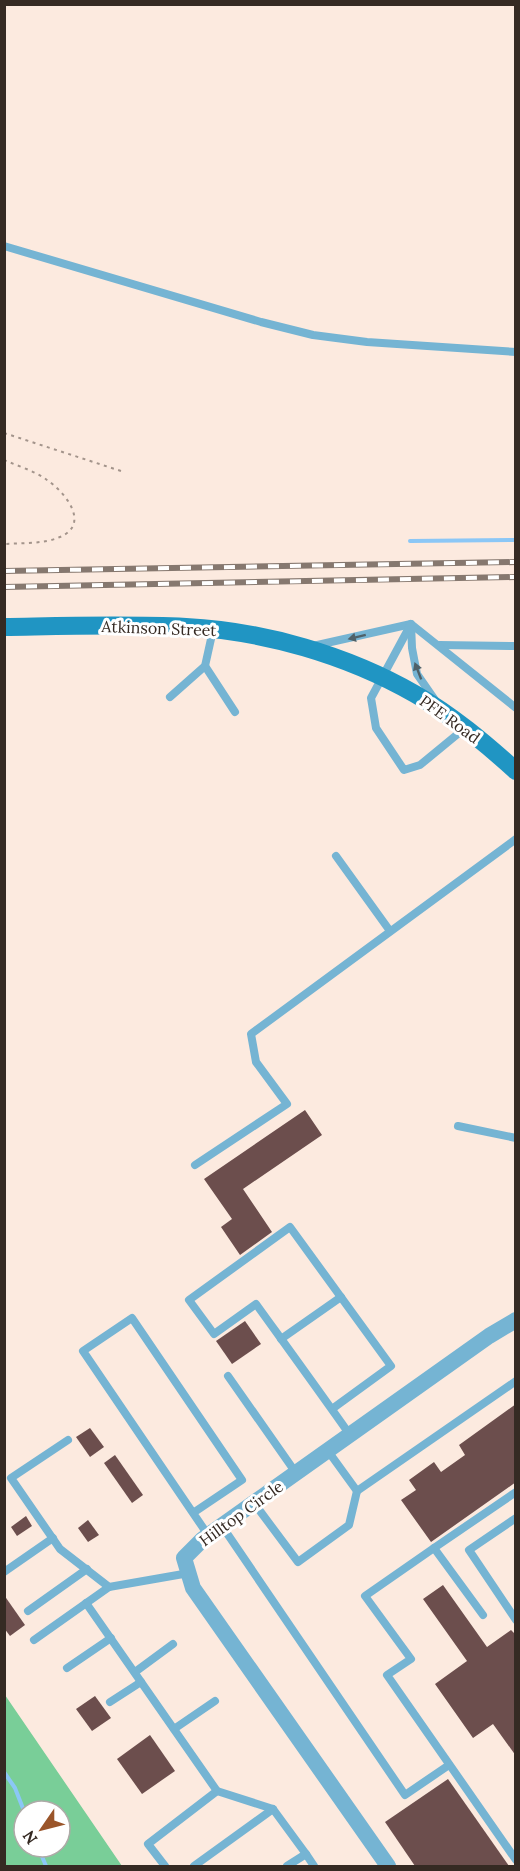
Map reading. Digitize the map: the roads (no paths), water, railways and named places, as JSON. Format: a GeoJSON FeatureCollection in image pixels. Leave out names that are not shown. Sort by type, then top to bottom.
{"type":"FeatureCollection","features":[{"type":"Feature","properties":{"kind":"main road","name":"Atkinson Street"},"geometry":{"type":"LineString","coordinates":[[4,627],[187,627],[213,630],[303,648],[328,655],[381,676]]}},
{"type":"Feature","properties":{"kind":"main road","name":"PFE Road"},"geometry":{"type":"LineString","coordinates":[[381,676],[416,694],[443,712],[516,771]]}},
{"type":"Feature","properties":{"kind":"street","name":"Hilltop Circle"},"geometry":{"type":"LineString","coordinates":[[189,1573],[184,1558],[215,1530],[489,1336],[516,1320]]}},
{"type":"Feature","properties":{"kind":"street"},"geometry":{"type":"LineString","coordinates":[[189,1573],[193,1588],[388,1866]]}},
{"type":"Feature","properties":{"kind":"lane"},"geometry":{"type":"LineString","coordinates":[[4,246],[261,322],[313,335],[367,342],[516,352]]}},
{"type":"Feature","properties":{"kind":"lane"},"geometry":{"type":"LineString","coordinates":[[411,624],[516,708]]}},
{"type":"Feature","properties":{"kind":"lane"},"geometry":{"type":"LineString","coordinates":[[303,648],[411,624]]}},
{"type":"Feature","properties":{"kind":"lane"},"geometry":{"type":"LineString","coordinates":[[411,624],[371,698],[376,728],[404,770],[420,765],[465,728]]}},
{"type":"Feature","properties":{"kind":"lane"},"geometry":{"type":"LineString","coordinates":[[411,624],[412,648],[417,674],[443,712]]}},
{"type":"Feature","properties":{"kind":"lane"},"geometry":{"type":"LineString","coordinates":[[170,697],[205,666],[213,630]]}},
{"type":"Feature","properties":{"kind":"lane"},"geometry":{"type":"LineString","coordinates":[[439,645],[516,646]]}},
{"type":"Feature","properties":{"kind":"lane"},"geometry":{"type":"LineString","coordinates":[[205,666],[235,712]]}},
{"type":"Feature","properties":{"kind":"lane"},"geometry":{"type":"LineString","coordinates":[[195,1165],[287,1104],[256,1062],[251,1034],[516,839]]}},
{"type":"Feature","properties":{"kind":"lane"},"geometry":{"type":"LineString","coordinates":[[336,856],[390,931]]}},
{"type":"Feature","properties":{"kind":"lane"},"geometry":{"type":"LineString","coordinates":[[458,1126],[516,1138]]}},
{"type":"Feature","properties":{"kind":"lane"},"geometry":{"type":"LineString","coordinates":[[332,1409],[391,1366],[290,1227],[189,1300],[214,1334],[256,1304],[350,1435]]}},
{"type":"Feature","properties":{"kind":"lane"},"geometry":{"type":"LineString","coordinates":[[281,1339],[341,1297]]}},
{"type":"Feature","properties":{"kind":"lane"},"geometry":{"type":"LineString","coordinates":[[193,1513],[242,1480],[132,1318],[83,1351],[193,1513],[215,1530],[405,1795],[449,1765]]}},
{"type":"Feature","properties":{"kind":"lane"},"geometry":{"type":"LineString","coordinates":[[228,1376],[296,1473]]}},
{"type":"Feature","properties":{"kind":"lane"},"geometry":{"type":"LineString","coordinates":[[254,1503],[298,1562],[349,1525],[357,1491],[516,1381]]}},
{"type":"Feature","properties":{"kind":"lane"},"geometry":{"type":"LineString","coordinates":[[68,1440],[8,1475],[60,1549],[109,1587]]}},
{"type":"Feature","properties":{"kind":"lane"},"geometry":{"type":"LineString","coordinates":[[327,1451],[357,1491]]}},
{"type":"Feature","properties":{"kind":"lane"},"geometry":{"type":"LineString","coordinates":[[516,1492],[364,1596],[411,1659],[387,1675],[516,1860]]}},
{"type":"Feature","properties":{"kind":"lane"},"geometry":{"type":"LineString","coordinates":[[516,1518],[469,1550],[516,1620]]}},
{"type":"Feature","properties":{"kind":"lane"},"geometry":{"type":"LineString","coordinates":[[4,1572],[53,1538]]}},
{"type":"Feature","properties":{"kind":"lane"},"geometry":{"type":"LineString","coordinates":[[434,1548],[483,1615]]}},
{"type":"Feature","properties":{"kind":"lane"},"geometry":{"type":"LineString","coordinates":[[28,1611],[87,1569]]}},
{"type":"Feature","properties":{"kind":"lane"},"geometry":{"type":"LineString","coordinates":[[34,1640],[109,1587],[189,1573]]}},
{"type":"Feature","properties":{"kind":"lane"},"geometry":{"type":"LineString","coordinates":[[86,1603],[217,1791],[273,1809],[314,1866]]}},
{"type":"Feature","properties":{"kind":"lane"},"geometry":{"type":"LineString","coordinates":[[67,1668],[111,1638]]}},
{"type":"Feature","properties":{"kind":"lane"},"geometry":{"type":"LineString","coordinates":[[135,1672],[173,1644]]}},
{"type":"Feature","properties":{"kind":"lane"},"geometry":{"type":"LineString","coordinates":[[110,1702],[141,1682]]}},
{"type":"Feature","properties":{"kind":"lane"},"geometry":{"type":"LineString","coordinates":[[174,1729],[215,1701]]}},
{"type":"Feature","properties":{"kind":"lane"},"geometry":{"type":"LineString","coordinates":[[165,1866],[148,1844],[217,1791]]}},
{"type":"Feature","properties":{"kind":"lane"},"geometry":{"type":"LineString","coordinates":[[194,1866],[273,1809]]}},
{"type":"Feature","properties":{"kind":"lane"},"geometry":{"type":"LineString","coordinates":[[506,1846],[516,1839]]}},
{"type":"Feature","properties":{"kind":"lane"},"geometry":{"type":"LineString","coordinates":[[286,1866],[306,1854]]}},
{"type":"Feature","properties":{"kind":"waterway"},"geometry":{"type":"LineString","coordinates":[[410,541],[516,540]]}},
{"type":"Feature","properties":{"kind":"waterway"},"geometry":{"type":"LineString","coordinates":[[4,1772],[19,1799]]}},
{"type":"Feature","properties":{"kind":"waterway"},"geometry":{"type":"LineString","coordinates":[[43,1859],[46,1866]]}},
{"type":"Feature","properties":{"kind":"railway"},"geometry":{"type":"LineString","coordinates":[[4,571],[516,562]]}},
{"type":"Feature","properties":{"kind":"railway"},"geometry":{"type":"LineString","coordinates":[[4,587],[516,577]]}}]}
